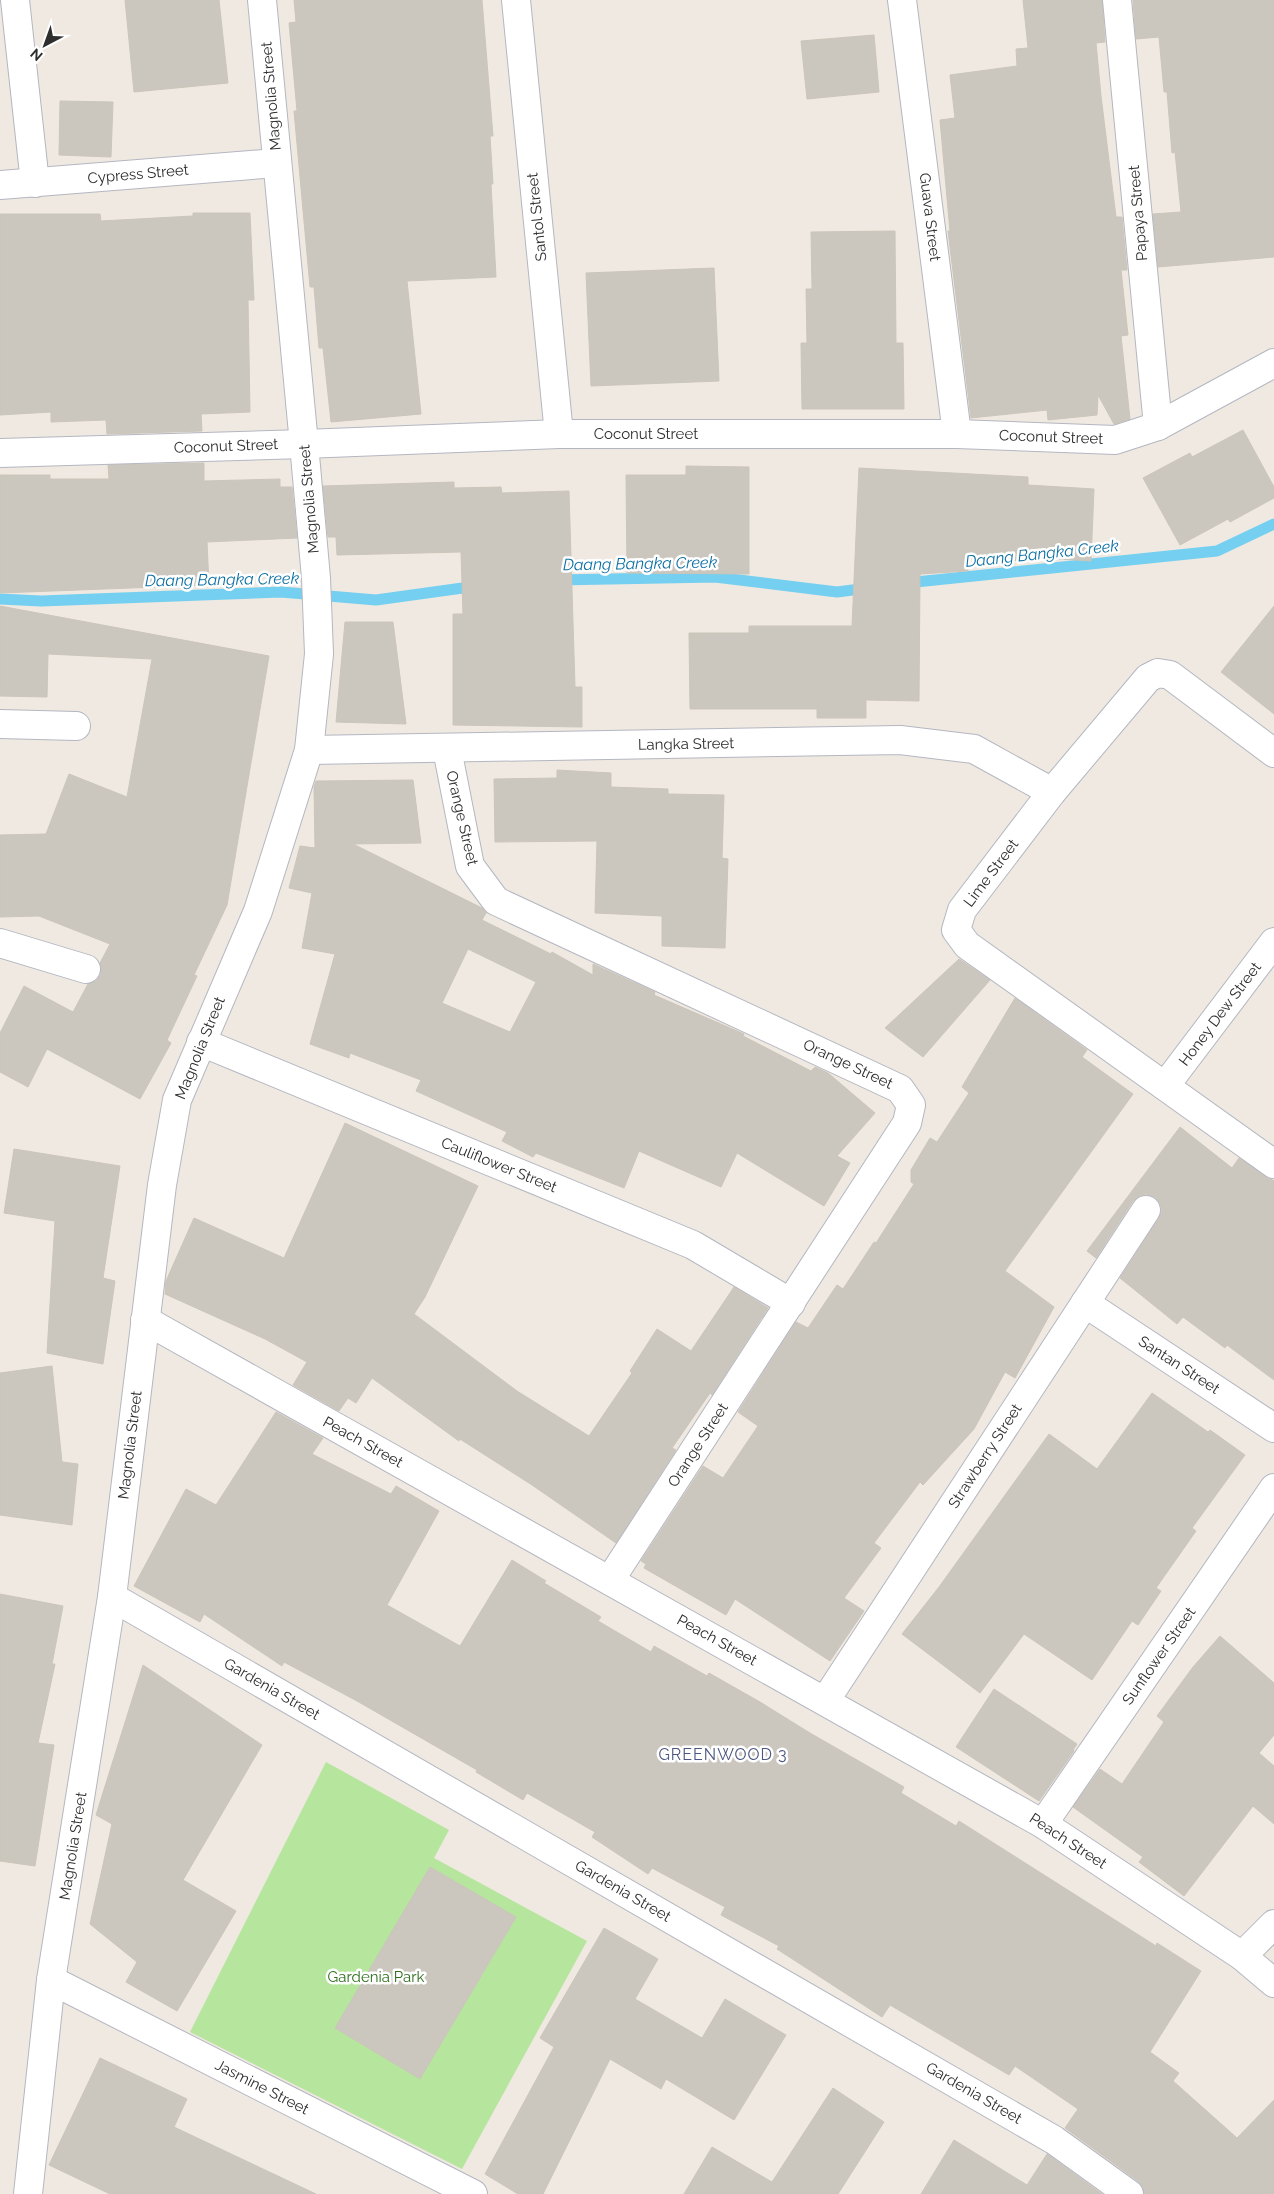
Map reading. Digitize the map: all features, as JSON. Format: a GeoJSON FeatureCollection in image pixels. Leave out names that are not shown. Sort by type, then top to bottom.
{"type":"FeatureCollection","features":[{"type":"Feature","properties":{"kind":"street"},"geometry":{"type":"LineString","coordinates":[[15,0],[35,183]]}},
{"type":"Feature","properties":{"kind":"street","name":"Magnolia Street"},"geometry":{"type":"LineString","coordinates":[[28,2194],[51,1980],[112,1597],[162,1185],[177,1100],[258,911],[309,750],[319,654],[316,578],[262,0]]}},
{"type":"Feature","properties":{"kind":"street","name":"Santol Street"},"geometry":{"type":"LineString","coordinates":[[516,0],[559,434]]}},
{"type":"Feature","properties":{"kind":"street","name":"Guava Street"},"geometry":{"type":"LineString","coordinates":[[902,0],[957,434]]}},
{"type":"Feature","properties":{"kind":"street","name":"Papaya Street"},"geometry":{"type":"LineString","coordinates":[[1117,0],[1158,426]]}},
{"type":"Feature","properties":{"kind":"street","name":"Cypress Street"},"geometry":{"type":"LineString","coordinates":[[0,185],[277,163]]}},
{"type":"Feature","properties":{"kind":"street","name":"Coconut Street"},"geometry":{"type":"LineString","coordinates":[[0,453],[559,434],[957,434],[1115,440],[1158,426],[1274,363]]}},
{"type":"Feature","properties":{"kind":"street","name":"Lime Street"},"geometry":{"type":"LineString","coordinates":[[1274,753],[1170,675],[1158,673],[1148,678],[1052,792],[962,910],[956,930],[966,945],[1274,1164]]}},
{"type":"Feature","properties":{"kind":"street"},"geometry":{"type":"LineString","coordinates":[[0,724],[76,726]]}},
{"type":"Feature","properties":{"kind":"street","name":"Langka Street"},"geometry":{"type":"LineString","coordinates":[[309,750],[900,740],[974,749],[1052,792]]}},
{"type":"Feature","properties":{"kind":"street","name":"Orange Street"},"geometry":{"type":"LineString","coordinates":[[447,749],[470,866],[496,901],[900,1089],[911,1105],[907,1123],[610,1580]]}},
{"type":"Feature","properties":{"kind":"street","name":"Honey Dew Street"},"geometry":{"type":"LineString","coordinates":[[1165,1086],[1274,942]]}},
{"type":"Feature","properties":{"kind":"street"},"geometry":{"type":"LineString","coordinates":[[0,943],[86,969]]}},
{"type":"Feature","properties":{"kind":"street","name":"Cauliflower Street"},"geometry":{"type":"LineString","coordinates":[[201,1042],[693,1245],[791,1303]]}},
{"type":"Feature","properties":{"kind":"street","name":"Strawberry Street"},"geometry":{"type":"LineString","coordinates":[[824,1701],[1146,1210]]}},
{"type":"Feature","properties":{"kind":"street","name":"Santan Street"},"geometry":{"type":"LineString","coordinates":[[1085,1303],[1274,1428]]}},
{"type":"Feature","properties":{"kind":"street","name":"Peach Street"},"geometry":{"type":"LineString","coordinates":[[145,1320],[1043,1824],[1242,1956],[1274,1983]]}},
{"type":"Feature","properties":{"kind":"street","name":"Sunflower Street"},"geometry":{"type":"LineString","coordinates":[[1043,1824],[1274,1488]]}},
{"type":"Feature","properties":{"kind":"street","name":"Gardenia Street"},"geometry":{"type":"LineString","coordinates":[[112,1597],[1054,2140],[1129,2194]]}},
{"type":"Feature","properties":{"kind":"street"},"geometry":{"type":"LineString","coordinates":[[1242,1956],[1274,1924]]}},
{"type":"Feature","properties":{"kind":"street","name":"Jasmine Street"},"geometry":{"type":"LineString","coordinates":[[51,1980],[472,2194]]}},
{"type":"Feature","properties":{"kind":"green space","name":"Gardenia Park"},"geometry":{"type":"Polygon","coordinates":[[[326,1762],[449,1830],[434,1858],[587,1941],[462,2169],[190,2032],[326,1762]]]}},
{"type":"Feature","properties":{"kind":"building"},"geometry":{"type":"Polygon","coordinates":[[[125,0],[219,0],[228,83],[134,92],[125,0]]]}},
{"type":"Feature","properties":{"kind":"building"},"geometry":{"type":"Polygon","coordinates":[[[294,0],[482,0],[493,136],[490,136],[493,184],[491,184],[496,277],[407,281],[421,414],[331,422],[323,348],[319,348],[314,287],[310,287],[294,111],[297,111],[289,23],[296,22],[294,0]]]}},
{"type":"Feature","properties":{"kind":"building"},"geometry":{"type":"Polygon","coordinates":[[[1023,0],[1102,0],[1105,42],[1096,43],[1116,217],[1122,217],[1127,270],[1121,270],[1128,335],[1121,336],[1130,419],[1114,424],[1098,395],[1097,415],[1048,420],[1047,410],[971,418],[948,231],[950,231],[940,120],[955,118],[950,75],[1017,66],[1016,49],[1028,48],[1023,0]]]}},
{"type":"Feature","properties":{"kind":"building"},"geometry":{"type":"Polygon","coordinates":[[[1133,0],[1274,0],[1274,257],[1158,267],[1153,214],[1181,212],[1175,152],[1172,153],[1167,92],[1164,92],[1159,37],[1136,39],[1133,0]]]}},
{"type":"Feature","properties":{"kind":"building"},"geometry":{"type":"Polygon","coordinates":[[[874,35],[879,92],[807,99],[801,41],[874,35]]]}},
{"type":"Feature","properties":{"kind":"building"},"geometry":{"type":"Polygon","coordinates":[[[60,101],[113,102],[111,157],[59,155],[60,101]]]}},
{"type":"Feature","properties":{"kind":"building"},"geometry":{"type":"Polygon","coordinates":[[[193,213],[250,213],[254,300],[248,300],[250,412],[201,414],[202,431],[107,434],[106,420],[51,422],[51,412],[0,415],[0,214],[100,214],[101,221],[193,216],[193,213]]]}},
{"type":"Feature","properties":{"kind":"building"},"geometry":{"type":"Polygon","coordinates":[[[895,231],[896,343],[903,343],[904,409],[802,409],[801,343],[807,343],[806,289],[812,289],[811,232],[895,231]]]}},
{"type":"Feature","properties":{"kind":"building"},"geometry":{"type":"Polygon","coordinates":[[[714,268],[719,381],[591,386],[586,273],[714,268]]]}},
{"type":"Feature","properties":{"kind":"building"},"geometry":{"type":"Polygon","coordinates":[[[1243,430],[1274,487],[1274,498],[1230,522],[1228,519],[1180,545],[1143,478],[1190,453],[1192,457],[1243,430]]]}},
{"type":"Feature","properties":{"kind":"building"},"geometry":{"type":"Polygon","coordinates":[[[204,463],[204,481],[280,479],[280,487],[292,487],[297,538],[207,542],[209,585],[0,593],[0,475],[50,475],[50,479],[109,479],[108,465],[204,463]]]}},
{"type":"Feature","properties":{"kind":"building"},"geometry":{"type":"Polygon","coordinates":[[[686,466],[749,467],[749,574],[627,573],[626,475],[686,475],[686,466]]]}},
{"type":"Feature","properties":{"kind":"building"},"geometry":{"type":"Polygon","coordinates":[[[859,468],[1028,477],[1028,485],[1094,489],[1091,561],[1025,557],[1025,561],[968,558],[968,571],[920,574],[919,701],[866,700],[866,718],[817,718],[817,709],[690,709],[689,633],[749,633],[749,626],[852,626],[859,468]]]}},
{"type":"Feature","properties":{"kind":"building"},"geometry":{"type":"Polygon","coordinates":[[[454,482],[454,488],[501,487],[502,493],[569,491],[575,687],[582,687],[582,727],[453,725],[453,614],[463,614],[461,552],[337,555],[336,537],[328,537],[323,486],[454,482]]]}},
{"type":"Feature","properties":{"kind":"building"},"geometry":{"type":"Polygon","coordinates":[[[0,606],[269,656],[227,905],[194,975],[197,976],[167,1040],[171,1043],[140,1099],[47,1049],[28,1087],[0,1072],[0,1033],[24,986],[73,1012],[88,984],[96,981],[101,974],[100,963],[110,944],[39,916],[0,917],[0,835],[46,834],[69,774],[127,797],[152,659],[48,654],[47,697],[0,696],[0,606]]]}},
{"type":"Feature","properties":{"kind":"building"},"geometry":{"type":"Polygon","coordinates":[[[1274,606],[1274,714],[1221,672],[1274,606]]]}},
{"type":"Feature","properties":{"kind":"building"},"geometry":{"type":"Polygon","coordinates":[[[345,622],[393,622],[406,724],[336,722],[345,622]]]}},
{"type":"Feature","properties":{"kind":"building"},"geometry":{"type":"Polygon","coordinates":[[[557,770],[611,773],[611,787],[668,789],[668,794],[724,795],[722,858],[728,859],[725,948],[662,946],[662,916],[595,913],[597,841],[495,842],[494,779],[557,778],[557,770]]]}},
{"type":"Feature","properties":{"kind":"building"},"geometry":{"type":"Polygon","coordinates":[[[413,780],[421,843],[353,844],[482,908],[486,913],[482,920],[551,954],[552,952],[593,975],[593,964],[655,992],[654,995],[744,1034],[743,1036],[811,1071],[815,1067],[828,1073],[875,1113],[837,1156],[850,1163],[824,1206],[737,1153],[721,1187],[639,1151],[624,1188],[536,1153],[533,1157],[502,1141],[507,1132],[416,1091],[421,1080],[350,1053],[349,1058],[310,1044],[335,954],[302,948],[312,893],[289,888],[300,846],[315,848],[314,787],[316,781],[413,780]],[[468,949],[442,1003],[510,1032],[536,982],[468,949]]]}},
{"type":"Feature","properties":{"kind":"building"},"geometry":{"type":"Polygon","coordinates":[[[959,959],[990,980],[923,1057],[885,1028],[959,959]]]}},
{"type":"Feature","properties":{"kind":"building"},"geometry":{"type":"Polygon","coordinates":[[[1015,998],[1087,1050],[1082,1057],[1133,1094],[1005,1271],[1054,1307],[1015,1378],[1005,1372],[974,1429],[923,1485],[920,1482],[874,1543],[881,1548],[844,1598],[864,1611],[830,1661],[735,1599],[726,1615],[644,1568],[646,1564],[641,1561],[703,1466],[723,1478],[758,1426],[738,1412],[796,1322],[808,1328],[837,1285],[843,1289],[874,1242],[876,1243],[914,1184],[911,1182],[911,1170],[930,1138],[937,1142],[969,1093],[962,1087],[1015,998]]]}},
{"type":"Feature","properties":{"kind":"building"},"geometry":{"type":"Polygon","coordinates":[[[345,1123],[478,1186],[425,1297],[414,1314],[517,1391],[589,1436],[632,1373],[630,1371],[657,1329],[691,1351],[734,1287],[768,1308],[712,1395],[710,1393],[672,1448],[676,1450],[616,1543],[532,1485],[460,1439],[459,1441],[372,1378],[356,1403],[348,1398],[339,1411],[293,1385],[307,1362],[265,1339],[165,1294],[166,1281],[194,1218],[284,1258],[345,1123]]]}},
{"type":"Feature","properties":{"kind":"building"},"geometry":{"type":"Polygon","coordinates":[[[1180,1127],[1232,1168],[1239,1158],[1274,1181],[1274,1380],[1227,1345],[1225,1348],[1183,1317],[1177,1324],[1120,1278],[1159,1218],[1162,1210],[1160,1203],[1155,1197],[1146,1194],[1139,1196],[1133,1201],[1096,1258],[1087,1251],[1180,1127]]]}},
{"type":"Feature","properties":{"kind":"building"},"geometry":{"type":"Polygon","coordinates":[[[14,1149],[120,1166],[103,1278],[115,1281],[103,1364],[47,1353],[55,1221],[4,1213],[14,1149]]]}},
{"type":"Feature","properties":{"kind":"building"},"geometry":{"type":"Polygon","coordinates":[[[52,1366],[62,1462],[78,1464],[72,1525],[0,1515],[0,1373],[52,1366]]]}},
{"type":"Feature","properties":{"kind":"building"},"geometry":{"type":"Polygon","coordinates":[[[1152,1393],[1245,1455],[1192,1528],[1196,1531],[1156,1588],[1161,1591],[1138,1625],[1132,1621],[1092,1680],[1024,1634],[980,1693],[902,1634],[939,1587],[1049,1434],[1097,1469],[1152,1393]]]}},
{"type":"Feature","properties":{"kind":"building"},"geometry":{"type":"Polygon","coordinates":[[[276,1412],[323,1438],[312,1454],[391,1494],[396,1486],[439,1511],[387,1605],[460,1646],[512,1560],[546,1581],[544,1583],[601,1617],[598,1621],[651,1652],[654,1646],[707,1676],[709,1673],[760,1702],[904,1787],[901,1793],[956,1826],[959,1821],[1156,1946],[1157,1943],[1201,1971],[1150,2052],[1179,2073],[1173,2081],[1237,2138],[1274,2100],[1274,2194],[1144,2194],[1143,2187],[1138,2181],[1065,2128],[1078,2109],[1015,2066],[1009,2075],[890,2005],[882,2017],[777,1949],[779,1946],[721,1915],[725,1907],[652,1868],[648,1874],[592,1837],[595,1832],[527,1793],[523,1800],[476,1772],[477,1770],[357,1701],[284,1662],[282,1666],[204,1614],[200,1622],[134,1586],[186,1489],[216,1505],[276,1412]]]}},
{"type":"Feature","properties":{"kind":"building"},"geometry":{"type":"Polygon","coordinates":[[[0,1594],[63,1606],[52,1664],[55,1664],[38,1743],[54,1745],[35,1866],[0,1861],[0,1594]]]}},
{"type":"Feature","properties":{"kind":"building"},"geometry":{"type":"Polygon","coordinates":[[[1220,1636],[1274,1683],[1274,1735],[1259,1753],[1274,1766],[1274,1824],[1253,1806],[1184,1896],[1139,1862],[1143,1857],[1073,1807],[1100,1769],[1122,1784],[1164,1722],[1157,1716],[1193,1667],[1220,1636]]]}},
{"type":"Feature","properties":{"kind":"building"},"geometry":{"type":"Polygon","coordinates":[[[143,1665],[262,1745],[183,1880],[236,1911],[177,2011],[126,1982],[137,1962],[90,1924],[112,1824],[96,1815],[143,1665]]]}},
{"type":"Feature","properties":{"kind":"building"},"geometry":{"type":"Polygon","coordinates":[[[994,1689],[1077,1744],[1039,1801],[956,1747],[994,1689]]]}},
{"type":"Feature","properties":{"kind":"building"},"geometry":{"type":"Polygon","coordinates":[[[430,1867],[516,1917],[420,2079],[335,2028],[430,1867]]]}},
{"type":"Feature","properties":{"kind":"building"},"geometry":{"type":"Polygon","coordinates":[[[604,1928],[658,1959],[635,1999],[702,2038],[725,1999],[786,2035],[734,2120],[666,2079],[661,2089],[610,2059],[543,2194],[518,2194],[485,2174],[554,2047],[540,2038],[604,1928]]]}},
{"type":"Feature","properties":{"kind":"building"},"geometry":{"type":"Polygon","coordinates":[[[100,2058],[187,2099],[174,2127],[316,2194],[110,2194],[49,2165],[100,2058]]]}},
{"type":"Feature","properties":{"kind":"building"},"geometry":{"type":"Polygon","coordinates":[[[833,2088],[884,2122],[838,2194],[684,2194],[712,2147],[772,2182],[833,2088]]]}},
{"type":"Feature","properties":{"kind":"building"},"geometry":{"type":"Polygon","coordinates":[[[954,2140],[1027,2185],[1047,2154],[1102,2194],[921,2194],[954,2140]]]}},
{"type":"Feature","properties":{"kind":"waterway","name":"Daang Bangka Creek"},"geometry":{"type":"LineString","coordinates":[[906,583],[1217,551],[1274,524]]}},
{"type":"Feature","properties":{"kind":"waterway","name":"Daang Bangka Creek"},"geometry":{"type":"LineString","coordinates":[[557,580],[715,577],[837,592],[868,588]]}},
{"type":"Feature","properties":{"kind":"waterway","name":"Daang Bangka Creek"},"geometry":{"type":"LineString","coordinates":[[0,599],[41,601],[281,592],[376,600],[477,586]]}},
{"type":"Feature","properties":{"kind":"district","name":"GREENWOOD 3"},"geometry":{"type":"Point","coordinates":[723,1754]}}]}
